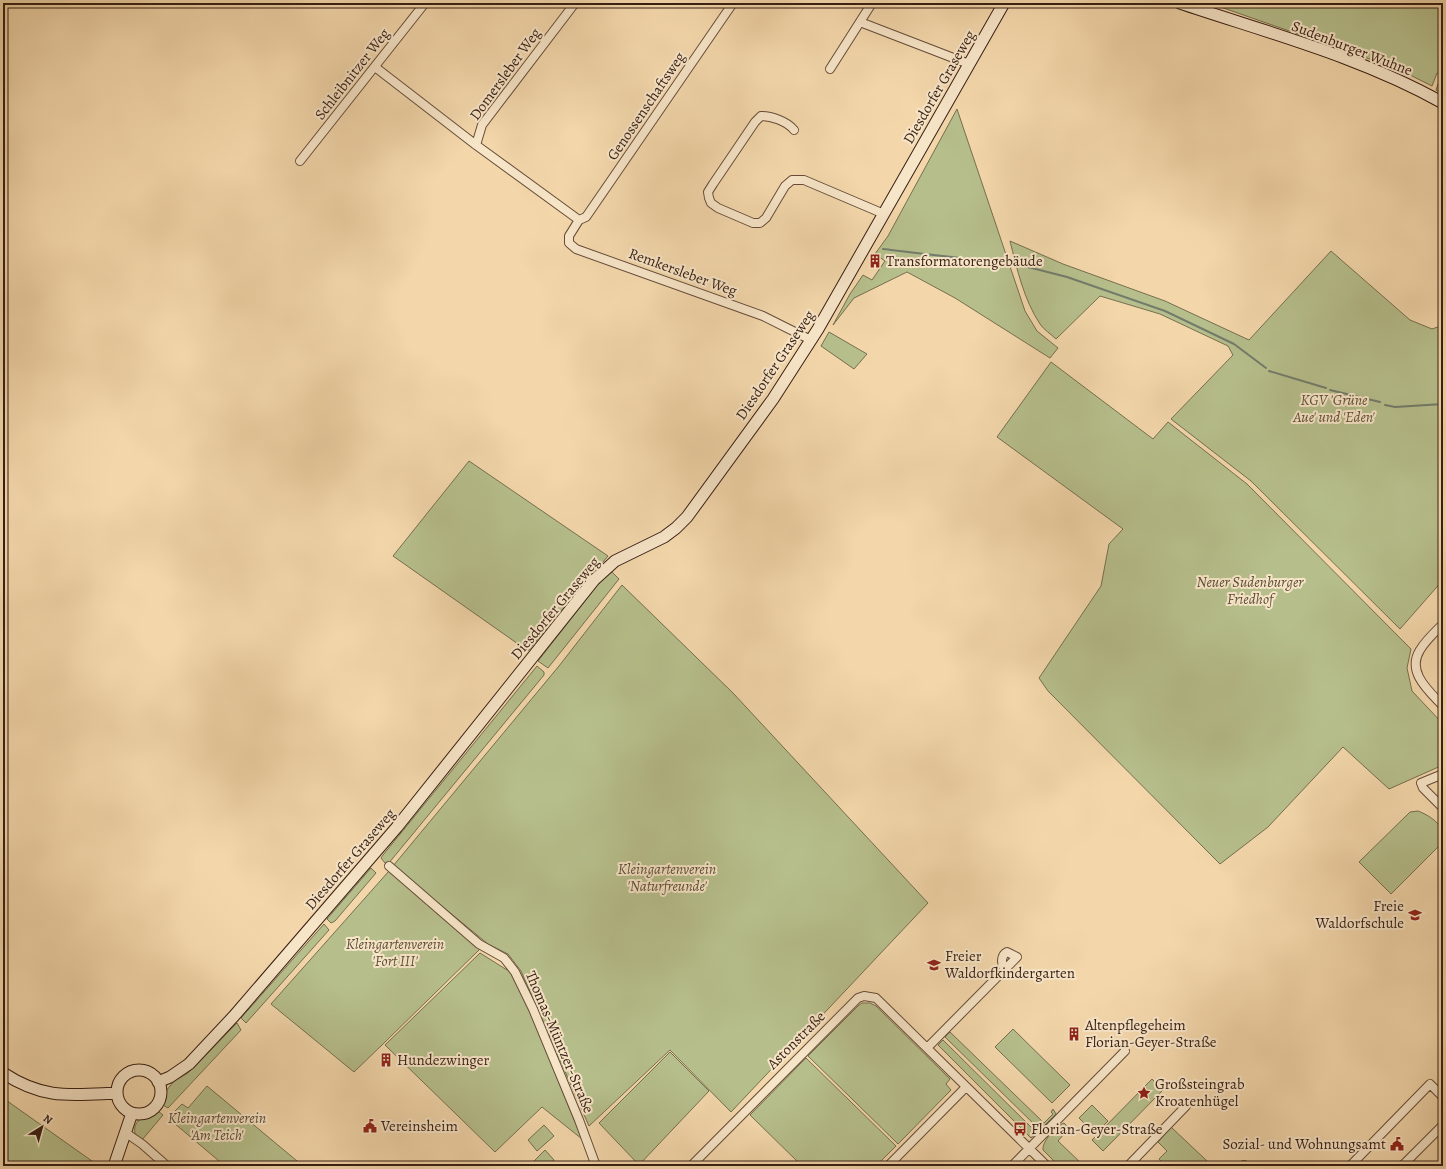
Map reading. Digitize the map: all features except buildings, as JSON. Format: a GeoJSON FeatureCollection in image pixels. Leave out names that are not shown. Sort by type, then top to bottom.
{"type":"FeatureCollection","features":[{"type":"Feature","properties":{"kind":"main road","name":"Diesdorfer Graseweg"},"geometry":{"type":"LineString","coordinates":[[158,1082],[189,1064],[249,999],[397,827],[594,580],[615,561],[664,537],[687,517],[773,399],[811,340],[851,273],[1004,3]]}},
{"type":"Feature","properties":{"kind":"main road","name":"Sudenburger Wuhne"},"geometry":{"type":"LineString","coordinates":[[1180,3],[1365,65],[1402,81],[1443,103]]}},
{"type":"Feature","properties":{"kind":"main road"},"geometry":{"type":"LineString","coordinates":[[133,1071],[148,1072],[154,1076],[158,1082],[160,1094],[157,1105],[152,1110],[146,1113],[132,1113],[122,1105],[117,1093],[118,1086],[127,1074],[133,1071]]}},
{"type":"Feature","properties":{"kind":"main road"},"geometry":{"type":"LineString","coordinates":[[3,1073],[25,1086],[49,1093],[70,1095],[117,1093]]}},
{"type":"Feature","properties":{"kind":"main road"},"geometry":{"type":"LineString","coordinates":[[114,1166],[132,1113]]}},
{"type":"Feature","properties":{"kind":"street","name":"Schleibnitzer Weg"},"geometry":{"type":"LineString","coordinates":[[300,161],[425,3]]}},
{"type":"Feature","properties":{"kind":"street","name":"Domersleber Weg"},"geometry":{"type":"LineString","coordinates":[[476,145],[482,125],[575,3]]}},
{"type":"Feature","properties":{"kind":"street","name":"Genossenschaftsweg"},"geometry":{"type":"LineString","coordinates":[[579,220],[586,218],[733,3]]}},
{"type":"Feature","properties":{"kind":"street"},"geometry":{"type":"LineString","coordinates":[[830,69],[872,3]]}},
{"type":"Feature","properties":{"kind":"street"},"geometry":{"type":"LineString","coordinates":[[860,22],[969,64]]}},
{"type":"Feature","properties":{"kind":"street","name":"Domersleber Weg"},"geometry":{"type":"LineString","coordinates":[[375,67],[476,145],[579,220]]}},
{"type":"Feature","properties":{"kind":"street"},"geometry":{"type":"LineString","coordinates":[[794,130],[791,126],[769,116],[761,116],[755,122],[708,192],[711,203],[718,208],[753,223],[760,223],[766,218],[785,186],[792,180],[804,180],[884,214]]}},
{"type":"Feature","properties":{"kind":"street","name":"Remkersleber Weg"},"geometry":{"type":"LineString","coordinates":[[579,220],[569,236],[569,243],[576,249],[763,316],[811,340]]}},
{"type":"Feature","properties":{"kind":"street"},"geometry":{"type":"LineString","coordinates":[[1443,624],[1419,652],[1416,665],[1419,678],[1425,687],[1443,706]]}},
{"type":"Feature","properties":{"kind":"street"},"geometry":{"type":"LineString","coordinates":[[1443,774],[1421,783],[1423,788],[1443,808]]}},
{"type":"Feature","properties":{"kind":"street","name":"Thomas-Müntzer-Straße"},"geometry":{"type":"LineString","coordinates":[[389,866],[479,944],[504,958],[510,964],[522,984],[533,1009],[579,1120],[596,1166]]}},
{"type":"Feature","properties":{"kind":"street"},"geometry":{"type":"LineString","coordinates":[[927,1048],[1004,969]]}},
{"type":"Feature","properties":{"kind":"street","name":"Astonstraße"},"geometry":{"type":"LineString","coordinates":[[691,1166],[858,998],[864,996],[876,998],[1047,1166]]}},
{"type":"Feature","properties":{"kind":"street"},"geometry":{"type":"LineString","coordinates":[[1012,1166],[1125,1051]]}},
{"type":"Feature","properties":{"kind":"street"},"geometry":{"type":"LineString","coordinates":[[1350,1166],[1430,1084],[1443,1097]]}},
{"type":"Feature","properties":{"kind":"street"},"geometry":{"type":"LineString","coordinates":[[888,1166],[966,1087]]}},
{"type":"Feature","properties":{"kind":"street"},"geometry":{"type":"LineString","coordinates":[[1128,1166],[1186,1106]]}},
{"type":"Feature","properties":{"kind":"street"},"geometry":{"type":"LineString","coordinates":[[1402,1166],[1443,1125]]}},
{"type":"Feature","properties":{"kind":"street"},"geometry":{"type":"LineString","coordinates":[[126,1133],[142,1144],[167,1166]]}},
{"type":"Feature","properties":{"kind":"green space"},"geometry":{"type":"Polygon","coordinates":[[[1209,3],[1443,3],[1443,94],[1436,90],[1441,75],[1437,73],[1432,86],[1381,63],[1209,3]]]}},
{"type":"Feature","properties":{"kind":"green space"},"geometry":{"type":"Polygon","coordinates":[[[957,109],[1025,311],[1037,331],[1058,348],[1050,358],[955,298],[907,272],[854,298],[833,325],[850,294],[863,275],[872,280],[885,261],[875,254],[888,236],[957,109]]]}},
{"type":"Feature","properties":{"kind":"green space","name":"KGV 'Grüne Aue' und 'Eden'"},"geometry":{"type":"Polygon","coordinates":[[[1010,241],[1063,264],[1165,301],[1249,340],[1331,251],[1410,320],[1432,329],[1443,325],[1443,580],[1400,629],[1251,481],[1171,419],[1233,355],[1228,346],[1160,314],[1100,296],[1056,339],[1042,326],[1034,315],[1025,295],[1010,241]]]}},
{"type":"Feature","properties":{"kind":"green space"},"geometry":{"type":"Polygon","coordinates":[[[829,332],[867,354],[854,369],[821,346],[829,332]]]}},
{"type":"Feature","properties":{"kind":"green space","name":"Neuer Sudenburger Friedhof"},"geometry":{"type":"Polygon","coordinates":[[[1051,362],[1153,439],[1168,422],[1247,484],[1411,649],[1407,668],[1412,691],[1443,724],[1443,765],[1389,789],[1343,747],[1268,827],[1220,864],[1048,691],[1039,678],[1101,586],[1109,544],[1123,529],[997,437],[1051,362]]]}},
{"type":"Feature","properties":{"kind":"green space"},"geometry":{"type":"Polygon","coordinates":[[[469,461],[608,556],[528,651],[393,556],[469,461]]]}},
{"type":"Feature","properties":{"kind":"green space"},"geometry":{"type":"Polygon","coordinates":[[[611,571],[619,579],[548,668],[538,661],[607,573],[611,571]]]}},
{"type":"Feature","properties":{"kind":"green space","name":"Kleingartenverein 'Naturfreunde'"},"geometry":{"type":"Polygon","coordinates":[[[622,585],[733,693],[928,903],[731,1112],[670,1050],[589,1126],[521,971],[508,954],[488,944],[393,866],[559,666],[622,585]]]}},
{"type":"Feature","properties":{"kind":"green space"},"geometry":{"type":"Polygon","coordinates":[[[537,666],[544,672],[544,675],[388,864],[385,863],[381,858],[383,855],[537,666]]]}},
{"type":"Feature","properties":{"kind":"green space"},"geometry":{"type":"Polygon","coordinates":[[[1418,811],[1430,817],[1437,823],[1442,831],[1441,840],[1439,846],[1391,894],[1359,862],[1410,812],[1418,811]]]}},
{"type":"Feature","properties":{"kind":"green space"},"geometry":{"type":"Polygon","coordinates":[[[371,868],[376,873],[335,921],[331,923],[327,919],[371,868]]]}},
{"type":"Feature","properties":{"kind":"green space","name":"Kleingartenverein 'Fort III'"},"geometry":{"type":"Polygon","coordinates":[[[389,871],[480,949],[354,1072],[271,1004],[389,871]]]}},
{"type":"Feature","properties":{"kind":"green space"},"geometry":{"type":"Polygon","coordinates":[[[324,924],[329,930],[246,1023],[241,1018],[324,924]]]}},
{"type":"Feature","properties":{"kind":"green space"},"geometry":{"type":"Polygon","coordinates":[[[480,953],[507,970],[509,968],[529,1008],[582,1139],[542,1107],[495,1152],[385,1045],[480,953]]]}},
{"type":"Feature","properties":{"kind":"green space"},"geometry":{"type":"Polygon","coordinates":[[[862,1003],[870,1003],[876,1006],[950,1079],[946,1084],[951,1090],[898,1144],[808,1056],[862,1003]]]}},
{"type":"Feature","properties":{"kind":"green space"},"geometry":{"type":"Polygon","coordinates":[[[237,1023],[241,1030],[168,1108],[163,1105],[166,1091],[174,1081],[188,1073],[237,1023]]]}},
{"type":"Feature","properties":{"kind":"green space"},"geometry":{"type":"Polygon","coordinates":[[[1013,1029],[1070,1085],[1052,1103],[995,1047],[1013,1029]]]}},
{"type":"Feature","properties":{"kind":"green space"},"geometry":{"type":"Polygon","coordinates":[[[950,1032],[1044,1123],[1053,1114],[1051,1112],[1053,1109],[1056,1114],[1040,1130],[945,1037],[950,1032]]]}},
{"type":"Feature","properties":{"kind":"green space"},"geometry":{"type":"Polygon","coordinates":[[[943,1040],[1037,1133],[1031,1138],[938,1045],[943,1040]]]}},
{"type":"Feature","properties":{"kind":"green space"},"geometry":{"type":"Polygon","coordinates":[[[670,1052],[709,1091],[639,1165],[599,1123],[670,1052]]]}},
{"type":"Feature","properties":{"kind":"green space"},"geometry":{"type":"Polygon","coordinates":[[[806,1058],[896,1146],[876,1166],[802,1166],[750,1115],[806,1058]]]}},
{"type":"Feature","properties":{"kind":"green space"},"geometry":{"type":"Polygon","coordinates":[[[1152,1079],[1163,1090],[1103,1151],[1092,1140],[1152,1079]]]}},
{"type":"Feature","properties":{"kind":"green space","name":"Kleingartenverein 'Am Teich'"},"geometry":{"type":"Polygon","coordinates":[[[207,1086],[303,1166],[225,1166],[168,1118],[182,1104],[188,1108],[207,1086]]]}},
{"type":"Feature","properties":{"kind":"green space"},"geometry":{"type":"Polygon","coordinates":[[[3,1098],[99,1166],[3,1166],[3,1098]]]}},
{"type":"Feature","properties":{"kind":"green space"},"geometry":{"type":"Polygon","coordinates":[[[1092,1105],[1108,1121],[1095,1134],[1079,1118],[1092,1105]]]}},
{"type":"Feature","properties":{"kind":"green space"},"geometry":{"type":"Polygon","coordinates":[[[155,1111],[158,1111],[163,1115],[142,1140],[135,1134],[136,1124],[140,1119],[155,1111]]]}},
{"type":"Feature","properties":{"kind":"green space"},"geometry":{"type":"Polygon","coordinates":[[[1064,1123],[1069,1128],[1058,1141],[1084,1166],[1059,1166],[1043,1150],[1043,1146],[1050,1134],[1064,1123]]]}},
{"type":"Feature","properties":{"kind":"green space"},"geometry":{"type":"Polygon","coordinates":[[[544,1125],[554,1136],[537,1151],[528,1140],[544,1125]]]}},
{"type":"Feature","properties":{"kind":"green space"},"geometry":{"type":"Polygon","coordinates":[[[1171,1127],[1207,1161],[1202,1166],[1165,1166],[1159,1159],[1167,1151],[1158,1142],[1171,1127]]]}},
{"type":"Feature","properties":{"kind":"green space"},"geometry":{"type":"Polygon","coordinates":[[[545,1150],[554,1160],[548,1166],[529,1166],[545,1150]]]}},
{"type":"Feature","properties":{"kind":"waterway"},"geometry":{"type":"LineString","coordinates":[[883,249],[1008,263]]}},
{"type":"Feature","properties":{"kind":"waterway"},"geometry":{"type":"LineString","coordinates":[[1016,264],[1067,277],[1165,311],[1234,344],[1266,368]]}},
{"type":"Feature","properties":{"kind":"waterway"},"geometry":{"type":"LineString","coordinates":[[1269,371],[1326,388]]}},
{"type":"Feature","properties":{"kind":"waterway"},"geometry":{"type":"LineString","coordinates":[[1330,390],[1380,402]]}},
{"type":"Feature","properties":{"kind":"waterway"},"geometry":{"type":"LineString","coordinates":[[1385,405],[1395,407],[1443,404]]}},
{"type":"Feature","properties":{"kind":"place","name":"Transformatorengebäude"},"geometry":{"type":"Point","coordinates":[875,261]}},
{"type":"Feature","properties":{"kind":"place","name":"Freie Waldorfschule"},"geometry":{"type":"Point","coordinates":[1415,915]}},
{"type":"Feature","properties":{"kind":"place","name":"Freier Waldorfkindergarten"},"geometry":{"type":"Point","coordinates":[934,965]}},
{"type":"Feature","properties":{"kind":"place","name":"Altenpflegeheim Florian-Geyer-Straße"},"geometry":{"type":"Point","coordinates":[1074,1034]}},
{"type":"Feature","properties":{"kind":"place","name":"Hundezwinger"},"geometry":{"type":"Point","coordinates":[386,1060]}},
{"type":"Feature","properties":{"kind":"place","name":"Großsteingrab Kroatenhügel"},"geometry":{"type":"Point","coordinates":[1144,1093]}},
{"type":"Feature","properties":{"kind":"place","name":"Vereinsheim"},"geometry":{"type":"Point","coordinates":[370,1126]}},
{"type":"Feature","properties":{"kind":"place","name":"Florian-Geyer-Straße"},"geometry":{"type":"Point","coordinates":[1020,1129]}},
{"type":"Feature","properties":{"kind":"place","name":"Sozial- und Wohnungsamt"},"geometry":{"type":"Point","coordinates":[1397,1144]}}]}
